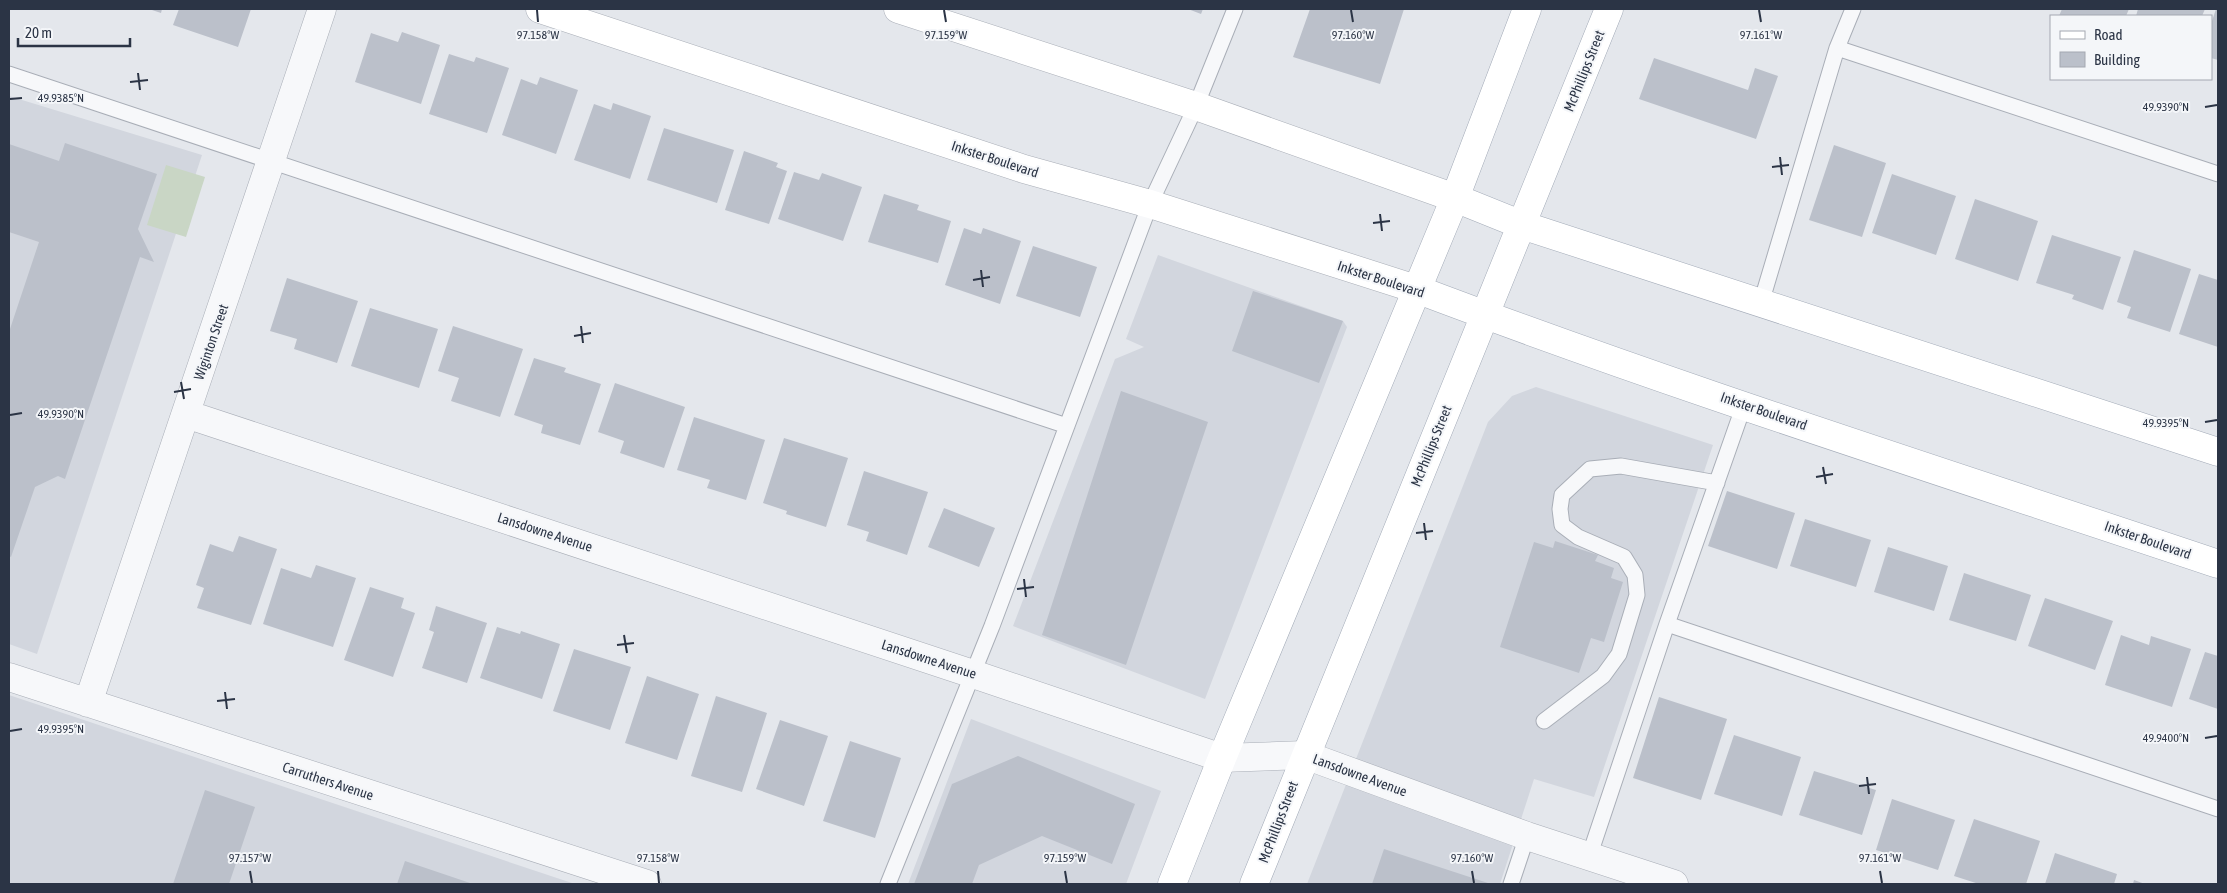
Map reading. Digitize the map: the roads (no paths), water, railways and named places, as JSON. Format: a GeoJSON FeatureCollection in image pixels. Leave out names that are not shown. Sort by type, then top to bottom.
{"type":"FeatureCollection","features":[{"type":"Feature","properties":{"kind":"main road","name":"Inkster Boulevard"},"geometry":{"type":"LineString","coordinates":[[540,9],[1024,169],[1150,204],[1416,289],[1484,315],[1744,405],[2218,564]]}},
{"type":"Feature","properties":{"kind":"main road"},"geometry":{"type":"LineString","coordinates":[[898,9],[1196,106],[1455,198],[1522,225],[2218,452]]}},
{"type":"Feature","properties":{"kind":"main road"},"geometry":{"type":"LineString","coordinates":[[1172,884],[1222,758],[1455,198],[1527,9]]}},
{"type":"Feature","properties":{"kind":"main road","name":"McPhillips Street"},"geometry":{"type":"LineString","coordinates":[[1254,884],[1609,9]]}},
{"type":"Feature","properties":{"kind":"street","name":"Wiginton Street"},"geometry":{"type":"LineString","coordinates":[[88,703],[322,9]]}},
{"type":"Feature","properties":{"kind":"street","name":"Lansdowne Avenue"},"geometry":{"type":"LineString","coordinates":[[186,414],[1222,758],[1305,755],[1527,836],[1674,884]]}},
{"type":"Feature","properties":{"kind":"street","name":"Carruthers Avenue"},"geometry":{"type":"LineString","coordinates":[[9,677],[647,884]]}},
{"type":"Feature","properties":{"kind":"lane"},"geometry":{"type":"LineString","coordinates":[[888,884],[973,674],[1150,204],[1196,106],[1235,9]]}},
{"type":"Feature","properties":{"kind":"lane"},"geometry":{"type":"LineString","coordinates":[[1761,303],[1837,48],[1853,9]]}},
{"type":"Feature","properties":{"kind":"lane"},"geometry":{"type":"LineString","coordinates":[[1837,48],[2218,174]]}},
{"type":"Feature","properties":{"kind":"lane"},"geometry":{"type":"LineString","coordinates":[[9,74],[1067,426]]}},
{"type":"Feature","properties":{"kind":"lane"},"geometry":{"type":"LineString","coordinates":[[1589,856],[1667,624],[1744,405]]}},
{"type":"Feature","properties":{"kind":"lane"},"geometry":{"type":"LineString","coordinates":[[1544,722],[1603,676],[1619,654],[1637,595],[1635,575],[1624,557],[1578,537],[1562,525],[1560,509],[1562,495],[1590,469],[1621,466],[1717,483]]}},
{"type":"Feature","properties":{"kind":"lane"},"geometry":{"type":"LineString","coordinates":[[1667,624],[2218,809]]}},
{"type":"Feature","properties":{"kind":"lane"},"geometry":{"type":"LineString","coordinates":[[1511,884],[1527,836]]}}]}
